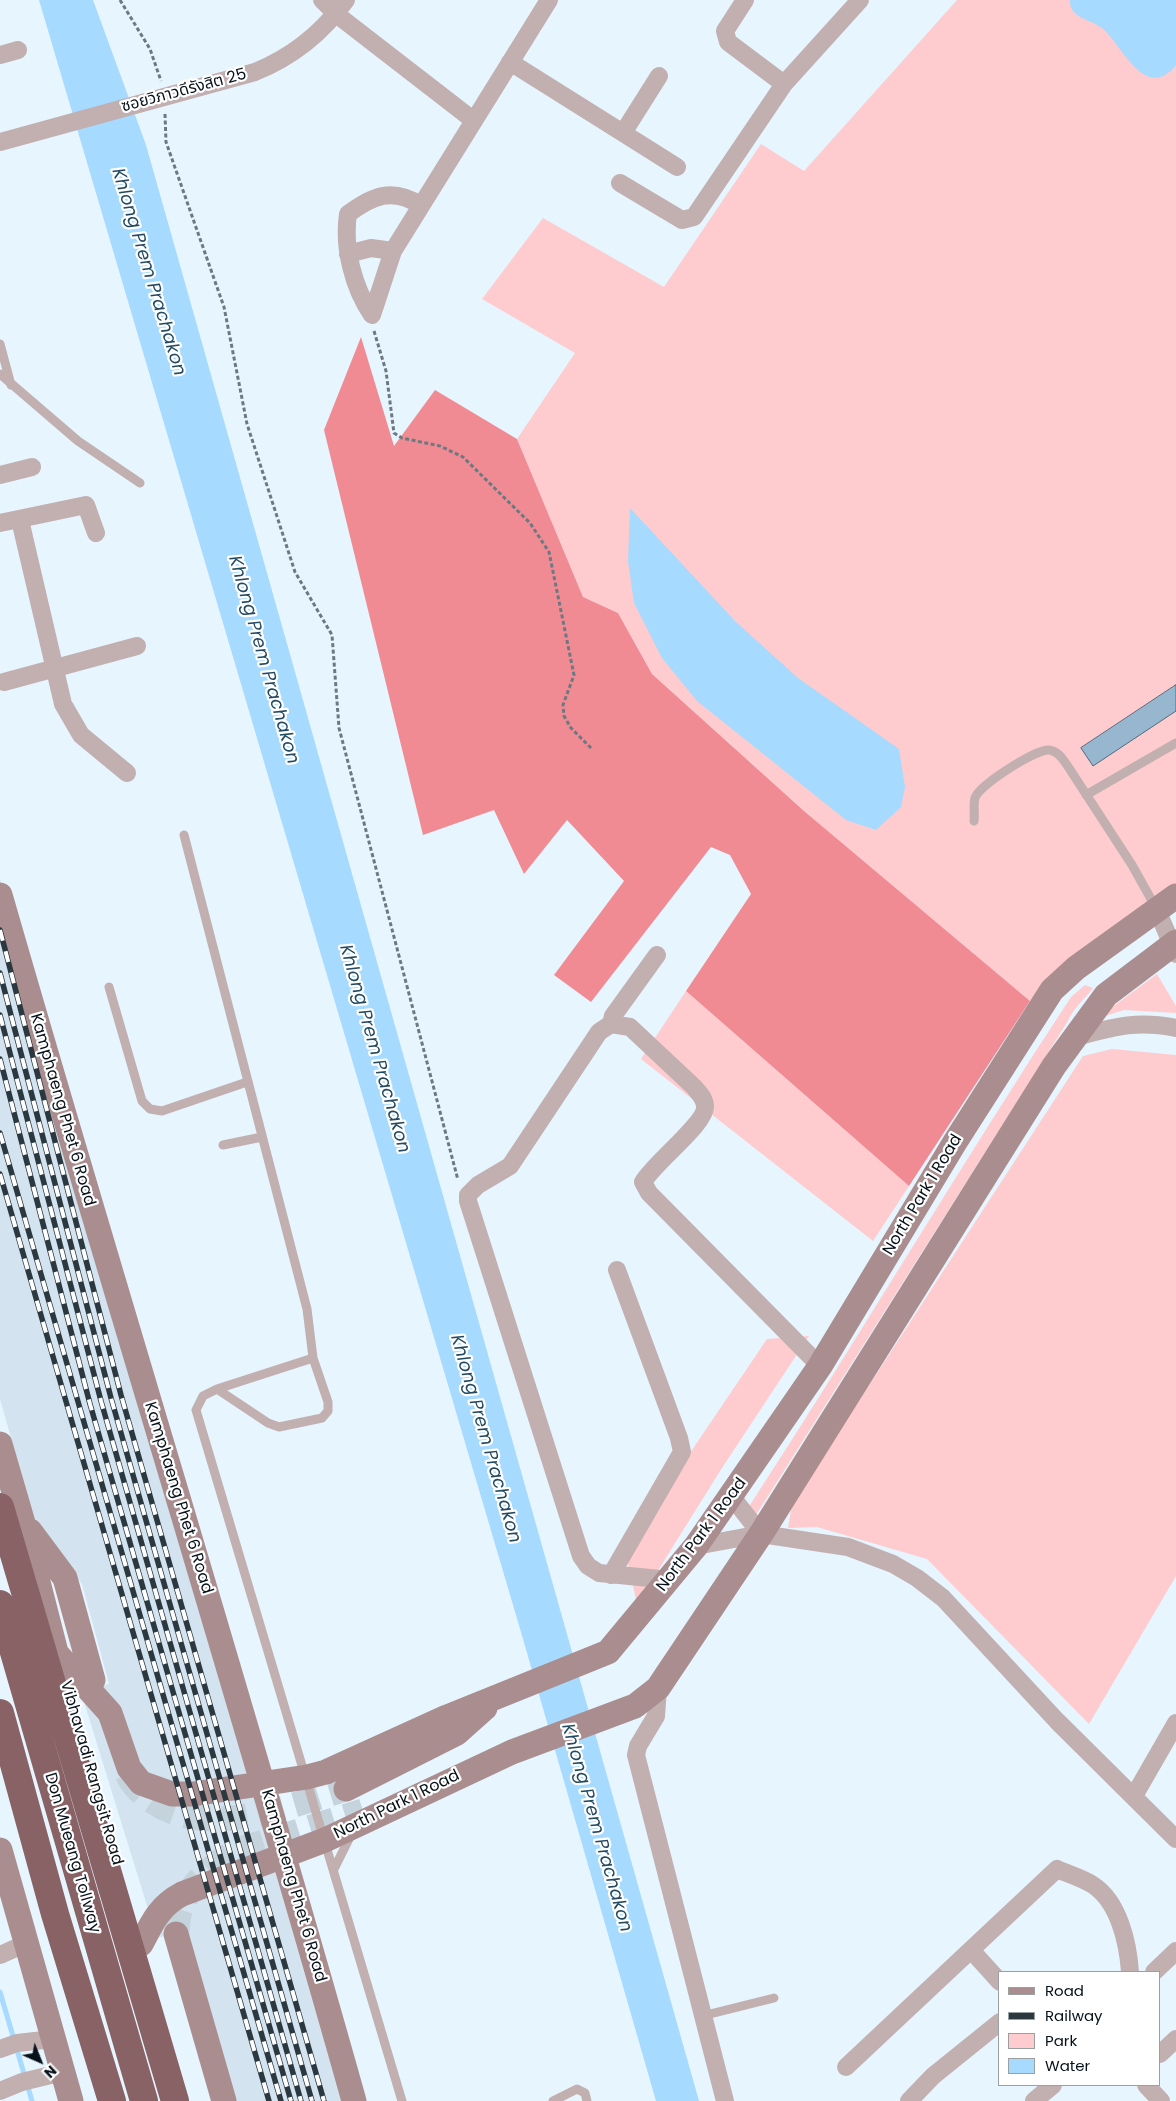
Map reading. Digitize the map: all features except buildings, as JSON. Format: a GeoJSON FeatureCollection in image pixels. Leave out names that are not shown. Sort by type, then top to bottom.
{"type":"FeatureCollection","features":[{"type":"Feature","properties":{"kind":"highway","name":"Vibhavadi Rangsit Road"},"geometry":{"type":"LineString","coordinates":[[0,1507],[175,2101]]}},
{"type":"Feature","properties":{"kind":"highway","name":"Don Mueang Tollway"},"geometry":{"type":"LineString","coordinates":[[0,1604],[144,2101]]}},
{"type":"Feature","properties":{"kind":"highway","name":"Don Mueang Tollway"},"geometry":{"type":"LineString","coordinates":[[0,1713],[55,1914],[112,2101]]}},
{"type":"Feature","properties":{"kind":"highway"},"geometry":{"type":"LineString","coordinates":[[0,1774],[40,1923],[94,2101]]}},
{"type":"Feature","properties":{"kind":"main road","name":"Kamphaeng Phet 6 Road"},"geometry":{"type":"LineString","coordinates":[[0,896],[70,1140],[264,1782],[354,2101]]}},
{"type":"Feature","properties":{"kind":"main road","name":"North Park 1 Road"},"geometry":{"type":"LineString","coordinates":[[57,1654],[110,1713],[129,1768],[141,1783],[172,1794],[193,1794],[307,1777],[326,1772],[447,1717],[608,1652],[670,1580],[696,1546],[732,1497],[820,1366],[1052,990],[1076,968],[1166,903]]}},
{"type":"Feature","properties":{"kind":"main road"},"geometry":{"type":"LineString","coordinates":[[658,1688],[762,1534],[1054,1066],[1106,995],[1174,947]]}},
{"type":"Feature","properties":{"kind":"main road"},"geometry":{"type":"LineString","coordinates":[[1076,968],[1094,974],[1103,982],[1106,995]]}},
{"type":"Feature","properties":{"kind":"main road","name":"Vibhavadi Rangsit Road"},"geometry":{"type":"LineString","coordinates":[[0,1444],[23,1523],[57,1654],[188,2101]]}},
{"type":"Feature","properties":{"kind":"main road"},"geometry":{"type":"LineString","coordinates":[[23,1523],[65,1578],[93,1680]]}},
{"type":"Feature","properties":{"kind":"main road","name":"North Park 1 Road"},"geometry":{"type":"LineString","coordinates":[[141,1944],[158,1912],[168,1901],[206,1884],[325,1840],[359,1819],[512,1752],[635,1706],[658,1688]]}},
{"type":"Feature","properties":{"kind":"main road"},"geometry":{"type":"LineString","coordinates":[[346,1789],[458,1733],[495,1699]]}},
{"type":"Feature","properties":{"kind":"main road"},"geometry":{"type":"LineString","coordinates":[[0,1850],[26,1943],[42,2040],[63,2072],[71,2101]]}},
{"type":"Feature","properties":{"kind":"main road"},"geometry":{"type":"LineString","coordinates":[[176,1934],[224,2101]]}},
{"type":"Feature","properties":{"kind":"street"},"geometry":{"type":"LineString","coordinates":[[322,0],[341,7],[473,120]]}},
{"type":"Feature","properties":{"kind":"street"},"geometry":{"type":"LineString","coordinates":[[372,315],[393,250],[549,0]]}},
{"type":"Feature","properties":{"kind":"street"},"geometry":{"type":"LineString","coordinates":[[745,0],[724,31],[728,42],[784,84]]}},
{"type":"Feature","properties":{"kind":"street"},"geometry":{"type":"LineString","coordinates":[[620,183],[682,220],[694,217],[784,84],[860,0]]}},
{"type":"Feature","properties":{"kind":"street","name":"ซอยวิภาวดีรังสิต 25"},"geometry":{"type":"LineString","coordinates":[[0,142],[255,72],[278,63],[299,49],[341,7]]}},
{"type":"Feature","properties":{"kind":"street"},"geometry":{"type":"LineString","coordinates":[[0,55],[18,50]]}},
{"type":"Feature","properties":{"kind":"street"},"geometry":{"type":"LineString","coordinates":[[510,62],[677,166]]}},
{"type":"Feature","properties":{"kind":"street"},"geometry":{"type":"LineString","coordinates":[[623,133],[659,76]]}},
{"type":"Feature","properties":{"kind":"street"},"geometry":{"type":"LineString","coordinates":[[372,315],[365,305],[348,254],[345,234],[348,214],[366,201],[384,196],[406,196],[420,205]]}},
{"type":"Feature","properties":{"kind":"street"},"geometry":{"type":"LineString","coordinates":[[348,254],[371,248],[393,250]]}},
{"type":"Feature","properties":{"kind":"street"},"geometry":{"type":"LineString","coordinates":[[0,476],[32,467]]}},
{"type":"Feature","properties":{"kind":"street"},"geometry":{"type":"LineString","coordinates":[[0,524],[86,505],[96,533]]}},
{"type":"Feature","properties":{"kind":"street"},"geometry":{"type":"LineString","coordinates":[[20,520],[63,704],[82,735],[127,773]]}},
{"type":"Feature","properties":{"kind":"street"},"geometry":{"type":"LineString","coordinates":[[4,682],[137,646]]}},
{"type":"Feature","properties":{"kind":"street"},"geometry":{"type":"LineString","coordinates":[[1166,903],[1174,947]]}},
{"type":"Feature","properties":{"kind":"street"},"geometry":{"type":"LineString","coordinates":[[657,955],[614,1016],[611,1024],[599,1032],[510,1166],[478,1185],[468,1195],[468,1201],[581,1556],[588,1566],[599,1573],[670,1580]]}},
{"type":"Feature","properties":{"kind":"street"},"geometry":{"type":"LineString","coordinates":[[1076,1036],[1131,1023],[1156,1024],[1176,1028]]}},
{"type":"Feature","properties":{"kind":"street"},"geometry":{"type":"LineString","coordinates":[[611,1024],[630,1027],[703,1096],[705,1107],[700,1121],[649,1171],[643,1182],[649,1193],[820,1366]]}},
{"type":"Feature","properties":{"kind":"street"},"geometry":{"type":"LineString","coordinates":[[611,1575],[682,1452],[679,1438],[617,1270]]}},
{"type":"Feature","properties":{"kind":"street"},"geometry":{"type":"LineString","coordinates":[[732,1497],[762,1534]]}},
{"type":"Feature","properties":{"kind":"street"},"geometry":{"type":"LineString","coordinates":[[696,1546],[762,1534],[848,1547],[893,1564],[917,1578],[943,1598],[1057,1721],[1176,1839]]}},
{"type":"Feature","properties":{"kind":"street"},"geometry":{"type":"LineString","coordinates":[[658,1688],[656,1716],[638,1746],[636,1755],[725,2101]]}},
{"type":"Feature","properties":{"kind":"street"},"geometry":{"type":"LineString","coordinates":[[1134,1796],[1176,1723]]}},
{"type":"Feature","properties":{"kind":"street"},"geometry":{"type":"LineString","coordinates":[[846,2067],[1056,1869],[1092,1885],[1108,1898],[1122,1928],[1130,1971]]}},
{"type":"Feature","properties":{"kind":"street"},"geometry":{"type":"LineString","coordinates":[[2,1954],[26,1943]]}},
{"type":"Feature","properties":{"kind":"street"},"geometry":{"type":"LineString","coordinates":[[971,1950],[998,1980]]}},
{"type":"Feature","properties":{"kind":"street"},"geometry":{"type":"LineString","coordinates":[[1155,1971],[1176,1951]]}},
{"type":"Feature","properties":{"kind":"street"},"geometry":{"type":"LineString","coordinates":[[909,2101],[933,2076],[998,2024]]}},
{"type":"Feature","properties":{"kind":"street"},"geometry":{"type":"LineString","coordinates":[[1161,2053],[1176,2039]]}},
{"type":"Feature","properties":{"kind":"street"},"geometry":{"type":"LineString","coordinates":[[2,2048],[42,2040]]}},
{"type":"Feature","properties":{"kind":"street"},"geometry":{"type":"LineString","coordinates":[[6,2088],[39,2077],[63,2072]]}},
{"type":"Feature","properties":{"kind":"street"},"geometry":{"type":"LineString","coordinates":[[1034,2101],[1051,2086]]}},
{"type":"Feature","properties":{"kind":"street"},"geometry":{"type":"LineString","coordinates":[[1147,2086],[1161,2101]]}},
{"type":"Feature","properties":{"kind":"lane"},"geometry":{"type":"LineString","coordinates":[[0,344],[11,386]]}},
{"type":"Feature","properties":{"kind":"lane"},"geometry":{"type":"LineString","coordinates":[[0,374],[11,386],[78,440],[140,484]]}},
{"type":"Feature","properties":{"kind":"lane"},"geometry":{"type":"LineString","coordinates":[[1086,795],[1176,743]]}},
{"type":"Feature","properties":{"kind":"lane"},"geometry":{"type":"LineString","coordinates":[[974,822],[975,798],[980,790],[1040,751],[1051,750],[1060,755],[1132,865],[1166,903]]}},
{"type":"Feature","properties":{"kind":"lane"},"geometry":{"type":"LineString","coordinates":[[184,835],[307,1309],[313,1358],[328,1402],[328,1411],[322,1418],[278,1427],[268,1423],[217,1389]]}},
{"type":"Feature","properties":{"kind":"lane"},"geometry":{"type":"LineString","coordinates":[[110,987],[142,1101],[150,1109],[162,1111],[247,1082]]}},
{"type":"Feature","properties":{"kind":"lane"},"geometry":{"type":"LineString","coordinates":[[223,1145],[262,1137]]}},
{"type":"Feature","properties":{"kind":"lane"},"geometry":{"type":"LineString","coordinates":[[313,1358],[217,1389],[204,1396],[196,1410],[307,1777],[402,2101]]}},
{"type":"Feature","properties":{"kind":"lane"},"geometry":{"type":"LineString","coordinates":[[334,1869],[359,1819]]}},
{"type":"Feature","properties":{"kind":"lane"},"geometry":{"type":"LineString","coordinates":[[702,2016],[774,1998]]}},
{"type":"Feature","properties":{"kind":"lane"},"geometry":{"type":"LineString","coordinates":[[553,2101],[577,2089],[585,2093],[587,2101]]}},
{"type":"Feature","properties":{"kind":"path"},"geometry":{"type":"LineString","coordinates":[[120,0],[150,49],[160,74],[164,96],[166,142],[224,308],[247,424],[295,572],[332,635],[339,728],[459,1183],[468,1195]]}},
{"type":"Feature","properties":{"kind":"path"},"geometry":{"type":"LineString","coordinates":[[372,315],[372,326],[386,371],[394,433],[402,438],[440,446],[462,457],[530,522],[549,552],[574,675],[563,705],[564,716],[571,728],[592,749]]}},
{"type":"Feature","properties":{"kind":"shaded area"},"geometry":{"type":"Polygon","coordinates":[[[361,337],[394,446],[435,390],[517,439],[583,597],[618,613],[652,674],[804,811],[1030,1001],[909,1186],[686,991],[751,894],[730,855],[711,847],[591,1002],[554,975],[624,881],[567,820],[524,874],[494,810],[423,835],[324,430],[361,337]]]}},
{"type":"Feature","properties":{"kind":"shaded area"},"geometry":{"type":"Polygon","coordinates":[[[0,879],[123,1338],[341,2101],[233,2101],[183,1931],[157,1938],[81,1692],[109,1684],[82,1584],[35,1523],[0,1399],[0,879]]]}},
{"type":"Feature","properties":{"kind":"green space"},"geometry":{"type":"Polygon","coordinates":[[[957,0],[1176,0],[1176,889],[1030,1001],[804,811],[652,674],[618,613],[583,597],[517,439],[575,353],[482,299],[543,218],[664,287],[761,144],[804,171],[957,0]]]}},
{"type":"Feature","properties":{"kind":"green space"},"geometry":{"type":"Polygon","coordinates":[[[1157,974],[1176,1006],[1176,1013],[1124,1010],[1105,1016],[1111,1008],[1157,974]]]}},
{"type":"Feature","properties":{"kind":"green space"},"geometry":{"type":"Polygon","coordinates":[[[1085,985],[1093,988],[1073,1012],[756,1515],[748,1508],[1071,997],[1085,985]]]}},
{"type":"Feature","properties":{"kind":"green space"},"geometry":{"type":"Polygon","coordinates":[[[686,991],[909,1186],[873,1241],[641,1059],[686,991]]]}},
{"type":"Feature","properties":{"kind":"green space"},"geometry":{"type":"Polygon","coordinates":[[[1112,1049],[1176,1055],[1176,1576],[1089,1724],[927,1559],[817,1527],[788,1528],[792,1504],[1083,1056],[1112,1049]]]}},
{"type":"Feature","properties":{"kind":"green space"},"geometry":{"type":"Polygon","coordinates":[[[809,1336],[722,1468],[637,1604],[627,1560],[692,1450],[767,1339],[809,1336]]]}},
{"type":"Feature","properties":{"kind":"water","name":"Khlong Prem Prachakon"},"geometry":{"type":"Polygon","coordinates":[[[39,0],[93,0],[146,145],[699,2101],[656,2101],[521,1632],[39,0]]]}},
{"type":"Feature","properties":{"kind":"water"},"geometry":{"type":"Polygon","coordinates":[[[1070,0],[1176,0],[1176,65],[1165,75],[1154,78],[1144,74],[1134,67],[1102,28],[1073,11],[1070,0]]]}},
{"type":"Feature","properties":{"kind":"water"},"geometry":{"type":"Polygon","coordinates":[[[630,508],[735,621],[798,678],[899,749],[905,787],[901,807],[876,830],[846,820],[697,701],[662,658],[634,603],[628,561],[630,508]]]}},
{"type":"Feature","properties":{"kind":"waterway"},"geometry":{"type":"LineString","coordinates":[[0,1992],[32,2101]]}},
{"type":"Feature","properties":{"kind":"tunnel"},"geometry":{"type":"LineString","coordinates":[[127,1774],[138,1790],[153,1802],[175,1813],[199,1818],[223,1819],[249,1816],[346,1789]]}},
{"type":"Feature","properties":{"kind":"tunnel"},"geometry":{"type":"LineString","coordinates":[[176,1934],[180,1911],[189,1892],[203,1875],[229,1855],[238,1850],[363,1811]]}},
{"type":"Feature","properties":{"kind":"railway"},"geometry":{"type":"LineString","coordinates":[[0,930],[121,1395],[324,2101]]}},
{"type":"Feature","properties":{"kind":"railway"},"geometry":{"type":"LineString","coordinates":[[0,973],[111,1398],[312,2101]]}},
{"type":"Feature","properties":{"kind":"railway"},"geometry":{"type":"LineString","coordinates":[[0,1015],[101,1401],[301,2101]]}},
{"type":"Feature","properties":{"kind":"railway"},"geometry":{"type":"LineString","coordinates":[[0,1059],[90,1404],[291,2101]]}},
{"type":"Feature","properties":{"kind":"railway"},"geometry":{"type":"LineString","coordinates":[[0,1133],[281,2101]]}},
{"type":"Feature","properties":{"kind":"railway"},"geometry":{"type":"LineString","coordinates":[[0,1174],[269,2101]]}}]}
